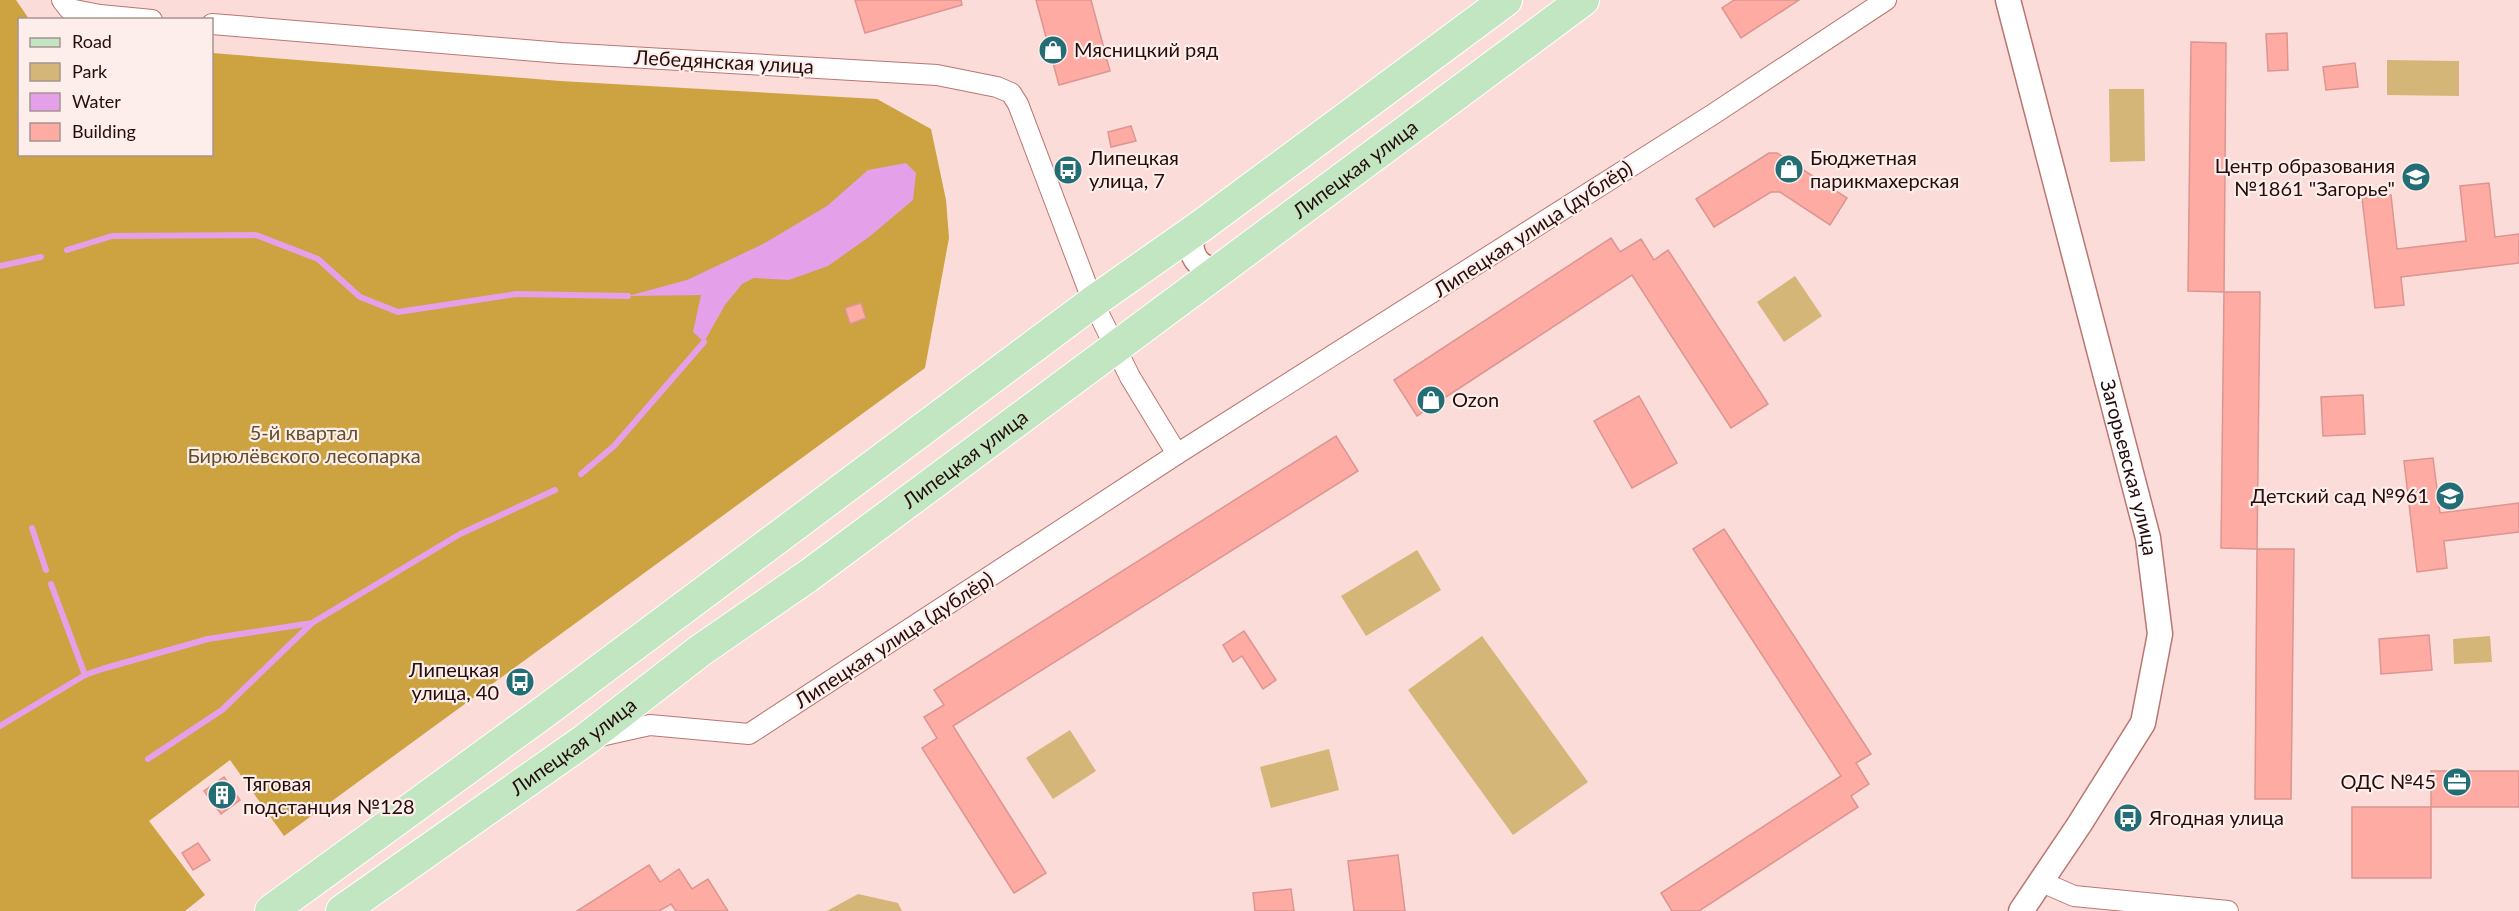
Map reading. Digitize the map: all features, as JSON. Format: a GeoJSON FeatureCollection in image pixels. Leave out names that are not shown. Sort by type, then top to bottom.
{"type":"FeatureCollection","features":[{"type":"Feature","properties":{"kind":"main road"},"geometry":{"type":"LineString","coordinates":[[271,911],[540,715],[1093,302],[1202,226],[1506,0]]}},
{"type":"Feature","properties":{"kind":"main road","name":"Липецкая улица"},"geometry":{"type":"LineString","coordinates":[[342,911],[585,740],[702,650],[808,576],[1583,0]]}},
{"type":"Feature","properties":{"kind":"street"},"geometry":{"type":"LineString","coordinates":[[62,0],[69,9],[131,18]]}},
{"type":"Feature","properties":{"kind":"street","name":"Липецкая улица (дублёр)"},"geometry":{"type":"LineString","coordinates":[[585,740],[650,725],[749,734],[1177,454],[1715,113],[1886,0]]}},
{"type":"Feature","properties":{"kind":"street","name":"Загорьевская улица"},"geometry":{"type":"LineString","coordinates":[[2008,0],[2148,538],[2160,634],[2142,723],[2042,882],[2021,911]]}},
{"type":"Feature","properties":{"kind":"street","name":"Лебедянская улица"},"geometry":{"type":"LineString","coordinates":[[213,24],[561,53],[937,75],[997,87],[1011,93],[1018,104],[1093,302],[1114,349]]}},
{"type":"Feature","properties":{"kind":"street"},"geometry":{"type":"LineString","coordinates":[[1202,226],[1191,242],[1194,258],[1199,264],[1213,269],[1229,264]]}},
{"type":"Feature","properties":{"kind":"street"},"geometry":{"type":"LineString","coordinates":[[1114,349],[1177,454]]}},
{"type":"Feature","properties":{"kind":"street"},"geometry":{"type":"LineString","coordinates":[[2042,882],[2074,897],[2228,911]]}},
{"type":"Feature","properties":{"kind":"green space","name":"5-й квартал Бирюлёвского лесопарка"},"geometry":{"type":"Polygon","coordinates":[[[0,0],[16,0],[28,18],[18,18],[18,156],[213,156],[213,53],[560,81],[877,99],[931,129],[946,200],[949,238],[925,368],[284,836],[230,760],[149,821],[205,895],[185,911],[0,911],[0,0]]]}},
{"type":"Feature","properties":{"kind":"green space"},"geometry":{"type":"Polygon","coordinates":[[[2387,60],[2459,61],[2459,96],[2387,95],[2387,60]]]}},
{"type":"Feature","properties":{"kind":"green space"},"geometry":{"type":"Polygon","coordinates":[[[2109,89],[2144,89],[2145,161],[2110,162],[2109,89]]]}},
{"type":"Feature","properties":{"kind":"green space"},"geometry":{"type":"Polygon","coordinates":[[[1795,276],[1822,316],[1784,342],[1757,302],[1795,276]]]}},
{"type":"Feature","properties":{"kind":"green space"},"geometry":{"type":"Polygon","coordinates":[[[1417,550],[1441,590],[1366,636],[1341,596],[1417,550]]]}},
{"type":"Feature","properties":{"kind":"green space"},"geometry":{"type":"Polygon","coordinates":[[[1482,636],[1588,782],[1513,835],[1408,690],[1482,636]]]}},
{"type":"Feature","properties":{"kind":"green space"},"geometry":{"type":"Polygon","coordinates":[[[2490,636],[2492,662],[2454,664],[2453,639],[2490,636]]]}},
{"type":"Feature","properties":{"kind":"green space"},"geometry":{"type":"Polygon","coordinates":[[[1070,730],[1096,771],[1053,799],[1026,758],[1070,730]]]}},
{"type":"Feature","properties":{"kind":"green space"},"geometry":{"type":"Polygon","coordinates":[[[1329,749],[1339,790],[1271,808],[1260,767],[1329,749]]]}},
{"type":"Feature","properties":{"kind":"green space"},"geometry":{"type":"Polygon","coordinates":[[[858,894],[898,903],[902,911],[827,911],[858,894]]]}},
{"type":"Feature","properties":{"kind":"water"},"geometry":{"type":"Polygon","coordinates":[[[906,163],[916,173],[913,200],[869,237],[828,266],[789,280],[754,278],[742,284],[725,305],[704,342],[693,332],[701,295],[628,296],[687,280],[763,244],[827,206],[868,170],[906,163]]]}},
{"type":"Feature","properties":{"kind":"building"},"geometry":{"type":"Polygon","coordinates":[[[855,0],[961,0],[962,5],[865,33],[855,0]]]}},
{"type":"Feature","properties":{"kind":"building"},"geometry":{"type":"Polygon","coordinates":[[[1036,0],[1091,0],[1110,71],[1059,85],[1036,0]]]}},
{"type":"Feature","properties":{"kind":"building"},"geometry":{"type":"Polygon","coordinates":[[[1734,0],[1799,0],[1741,38],[1722,8],[1734,0]]]}},
{"type":"Feature","properties":{"kind":"building"},"geometry":{"type":"Polygon","coordinates":[[[2287,33],[2288,70],[2268,71],[2266,34],[2287,33]]]}},
{"type":"Feature","properties":{"kind":"building"},"geometry":{"type":"Polygon","coordinates":[[[2191,42],[2226,43],[2224,292],[2188,291],[2191,42]]]}},
{"type":"Feature","properties":{"kind":"building"},"geometry":{"type":"Polygon","coordinates":[[[2355,63],[2358,87],[2326,90],[2323,67],[2355,63]]]}},
{"type":"Feature","properties":{"kind":"building"},"geometry":{"type":"Polygon","coordinates":[[[1131,126],[1136,141],[1111,147],[1108,132],[1131,126]]]}},
{"type":"Feature","properties":{"kind":"building"},"geometry":{"type":"Polygon","coordinates":[[[1769,153],[1777,153],[1847,198],[1830,225],[1780,192],[1771,192],[1714,227],[1696,199],[1769,153]]]}},
{"type":"Feature","properties":{"kind":"building"},"geometry":{"type":"Polygon","coordinates":[[[2489,183],[2495,237],[2519,234],[2519,263],[2401,277],[2404,305],[2375,308],[2362,198],[2391,195],[2397,249],[2466,241],[2460,186],[2489,183]]]}},
{"type":"Feature","properties":{"kind":"building"},"geometry":{"type":"Polygon","coordinates":[[[1611,238],[1620,252],[1641,239],[1654,260],[1668,250],[1768,404],[1731,428],[1632,275],[1417,416],[1394,380],[1611,238]]]}},
{"type":"Feature","properties":{"kind":"building"},"geometry":{"type":"Polygon","coordinates":[[[2224,292],[2260,292],[2257,549],[2221,548],[2224,292]]]}},
{"type":"Feature","properties":{"kind":"building"},"geometry":{"type":"Polygon","coordinates":[[[861,303],[866,318],[850,324],[845,308],[861,303]]]}},
{"type":"Feature","properties":{"kind":"building"},"geometry":{"type":"Polygon","coordinates":[[[2363,395],[2365,434],[2323,436],[2321,397],[2363,395]]]}},
{"type":"Feature","properties":{"kind":"building"},"geometry":{"type":"Polygon","coordinates":[[[1639,396],[1677,463],[1632,488],[1594,421],[1639,396]]]}},
{"type":"Feature","properties":{"kind":"building"},"geometry":{"type":"Polygon","coordinates":[[[1336,436],[1358,471],[953,726],[1046,873],[1014,893],[922,748],[937,738],[924,717],[944,705],[934,690],[1336,436]]]}},
{"type":"Feature","properties":{"kind":"building"},"geometry":{"type":"Polygon","coordinates":[[[2433,458],[2440,513],[2519,503],[2519,532],[2444,541],[2447,568],[2417,572],[2404,461],[2433,458]]]}},
{"type":"Feature","properties":{"kind":"building"},"geometry":{"type":"Polygon","coordinates":[[[1724,529],[1871,754],[1856,763],[1869,784],[1851,796],[1858,807],[1699,911],[1672,911],[1661,893],[1841,776],[1693,549],[1724,529]]]}},
{"type":"Feature","properties":{"kind":"building"},"geometry":{"type":"Polygon","coordinates":[[[2257,549],[2294,549],[2291,799],[2255,799],[2257,549]]]}},
{"type":"Feature","properties":{"kind":"building"},"geometry":{"type":"Polygon","coordinates":[[[1244,631],[1276,680],[1263,689],[1242,656],[1233,662],[1223,645],[1244,631]]]}},
{"type":"Feature","properties":{"kind":"building"},"geometry":{"type":"Polygon","coordinates":[[[2429,635],[2432,670],[2381,674],[2379,639],[2429,635]]]}},
{"type":"Feature","properties":{"kind":"building"},"geometry":{"type":"Polygon","coordinates":[[[2431,771],[2519,771],[2519,807],[2431,807],[2431,771]]]}},
{"type":"Feature","properties":{"kind":"building","name":"Тяговая подстанция №128"},"geometry":{"type":"Polygon","coordinates":[[[224,777],[240,800],[221,814],[204,791],[224,777]]]}},
{"type":"Feature","properties":{"kind":"building"},"geometry":{"type":"Polygon","coordinates":[[[2352,807],[2431,807],[2431,878],[2352,878],[2352,807]]]}},
{"type":"Feature","properties":{"kind":"building"},"geometry":{"type":"Polygon","coordinates":[[[198,843],[210,860],[193,870],[182,853],[198,843]]]}},
{"type":"Feature","properties":{"kind":"building"},"geometry":{"type":"Polygon","coordinates":[[[1398,855],[1405,911],[1354,911],[1348,861],[1398,855]]]}},
{"type":"Feature","properties":{"kind":"building"},"geometry":{"type":"Polygon","coordinates":[[[649,865],[660,882],[679,869],[692,889],[708,879],[728,911],[676,911],[671,904],[659,911],[577,911],[649,865]]]}},
{"type":"Feature","properties":{"kind":"building"},"geometry":{"type":"Polygon","coordinates":[[[1291,889],[1294,911],[1255,911],[1253,893],[1291,889]]]}},
{"type":"Feature","properties":{"kind":"waterway"},"geometry":{"type":"LineString","coordinates":[[67,250],[112,236],[256,235],[318,259],[360,297],[398,312],[516,294],[628,296]]}},
{"type":"Feature","properties":{"kind":"waterway"},"geometry":{"type":"LineString","coordinates":[[0,266],[41,257]]}},
{"type":"Feature","properties":{"kind":"waterway"},"geometry":{"type":"LineString","coordinates":[[581,474],[614,446],[704,342]]}},
{"type":"Feature","properties":{"kind":"waterway"},"geometry":{"type":"LineString","coordinates":[[148,759],[222,710],[312,623],[460,534],[555,490]]}},
{"type":"Feature","properties":{"kind":"waterway"},"geometry":{"type":"LineString","coordinates":[[32,528],[46,570]]}},
{"type":"Feature","properties":{"kind":"waterway"},"geometry":{"type":"LineString","coordinates":[[51,584],[85,675]]}},
{"type":"Feature","properties":{"kind":"waterway"},"geometry":{"type":"LineString","coordinates":[[0,726],[85,675],[102,669],[208,639],[312,623]]}},
{"type":"Feature","properties":{"kind":"place","name":"Мясницкий ряд"},"geometry":{"type":"Point","coordinates":[1053,50]}},
{"type":"Feature","properties":{"kind":"place","name":"Бюджетная парикмахерская"},"geometry":{"type":"Point","coordinates":[1789,169]}},
{"type":"Feature","properties":{"kind":"place","name":"Липецкая улица, 7"},"geometry":{"type":"Point","coordinates":[1068,170]}},
{"type":"Feature","properties":{"kind":"place","name":"Центр образования №1861 \"Загорье\""},"geometry":{"type":"Point","coordinates":[2416,177]}},
{"type":"Feature","properties":{"kind":"place","name":"Ozon"},"geometry":{"type":"Point","coordinates":[1431,400]}},
{"type":"Feature","properties":{"kind":"place","name":"Детский сад №961"},"geometry":{"type":"Point","coordinates":[2450,496]}},
{"type":"Feature","properties":{"kind":"place","name":"Липецкая улица, 40"},"geometry":{"type":"Point","coordinates":[520,682]}},
{"type":"Feature","properties":{"kind":"place","name":"ОДС №45"},"geometry":{"type":"Point","coordinates":[2457,782]}},
{"type":"Feature","properties":{"kind":"place","name":"Тяговая подстанция №128"},"geometry":{"type":"Point","coordinates":[222,795]}},
{"type":"Feature","properties":{"kind":"place","name":"Ягодная улица"},"geometry":{"type":"Point","coordinates":[2128,818]}}]}
